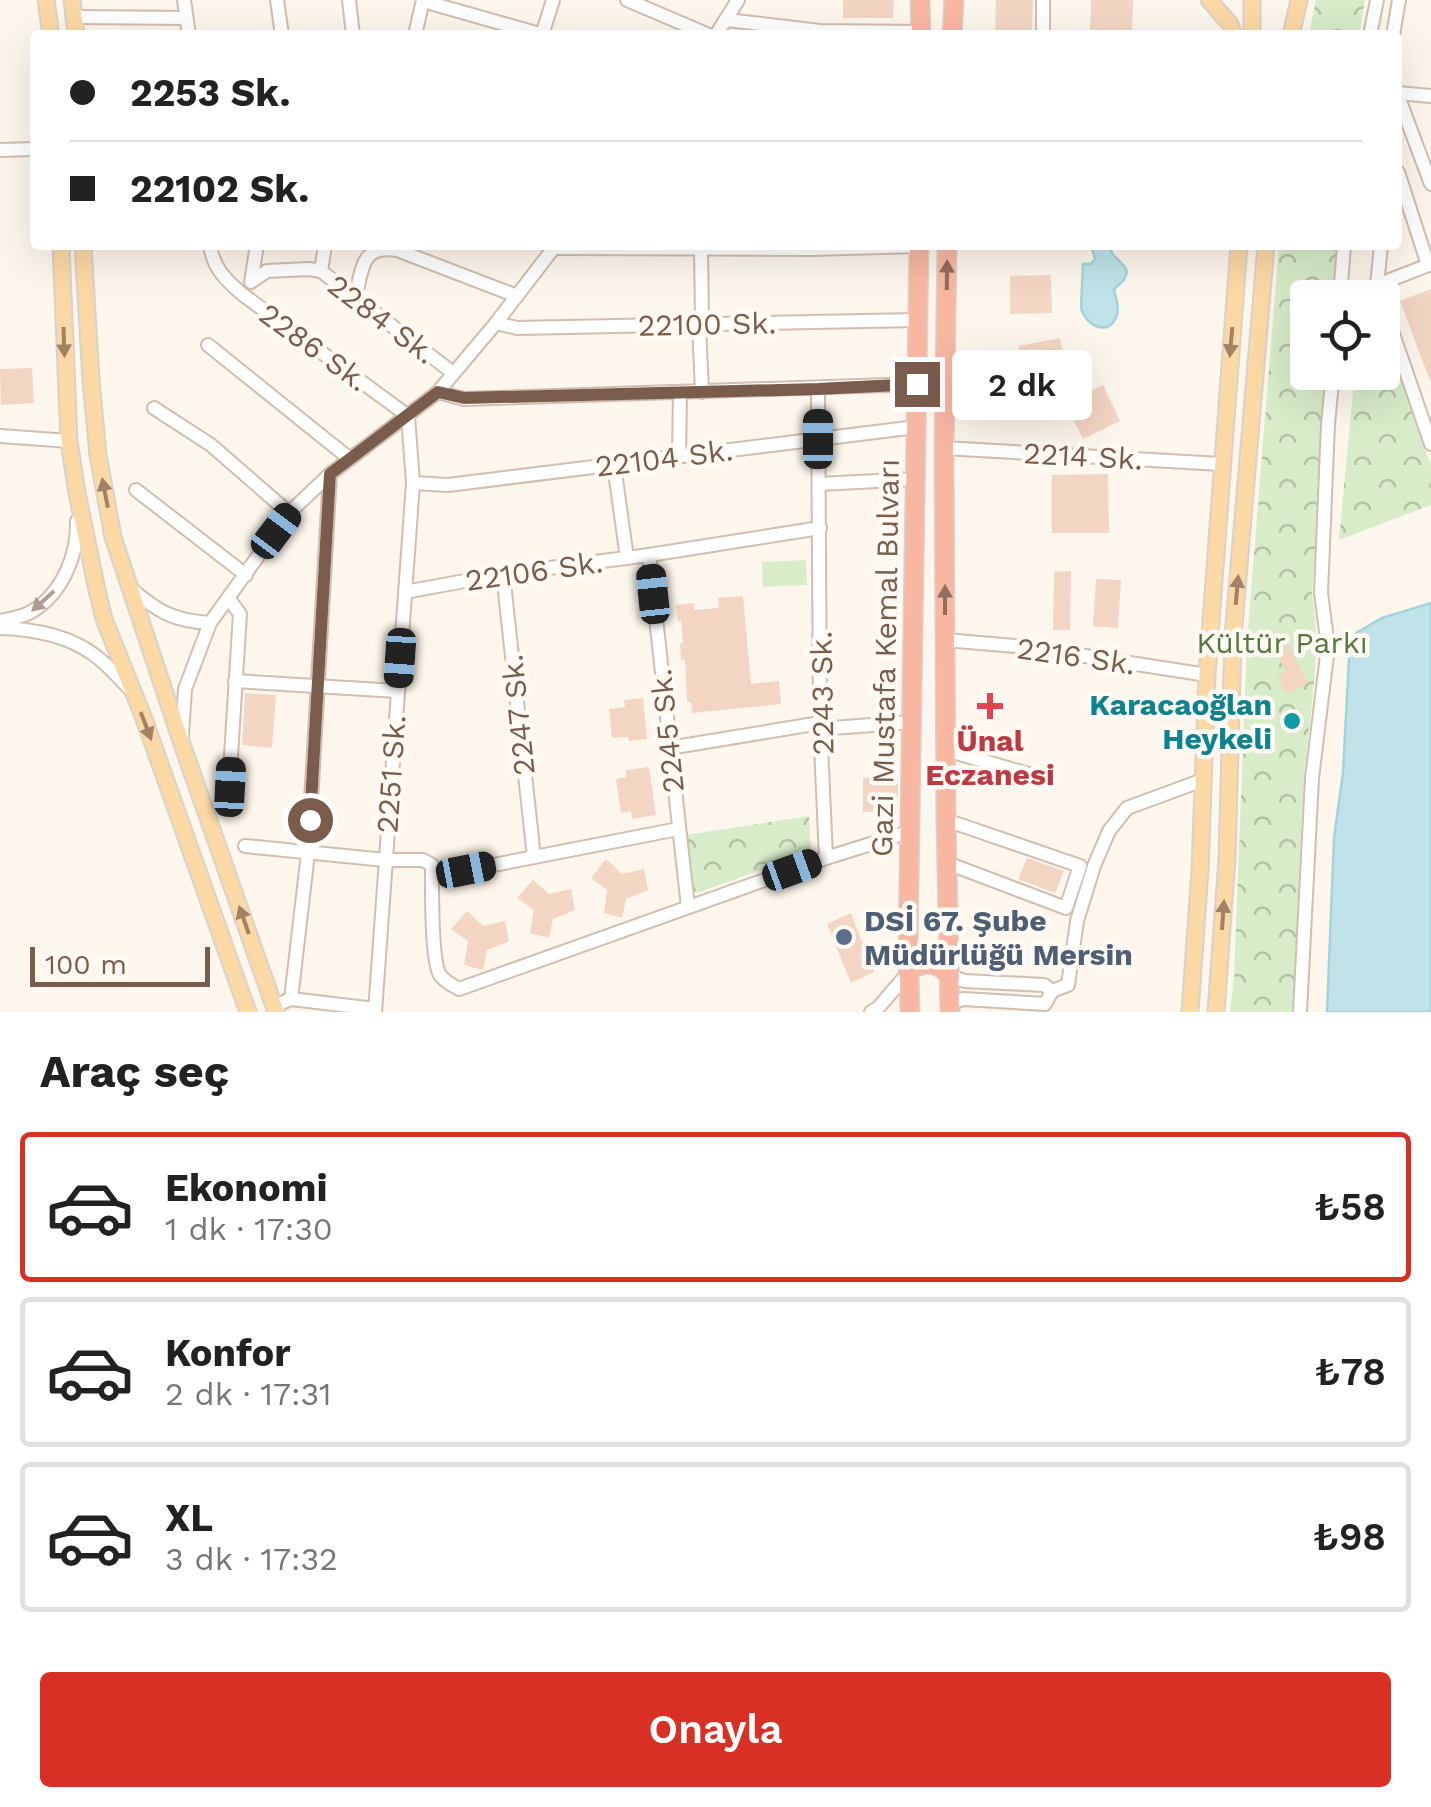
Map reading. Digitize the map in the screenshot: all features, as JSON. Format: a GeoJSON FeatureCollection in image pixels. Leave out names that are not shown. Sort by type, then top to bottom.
{"type":"FeatureCollection","features":[{"type":"Feature","properties":{"kind":"highway"},"geometry":{"type":"LineString","coordinates":[[920,0],[920,30]]}},
{"type":"Feature","properties":{"kind":"highway"},"geometry":{"type":"LineString","coordinates":[[952,30],[954,0]]}},
{"type":"Feature","properties":{"kind":"highway","name":"Gazi Mustafa Kemal Bulvarı"},"geometry":{"type":"LineString","coordinates":[[911,1010],[909,832],[919,250]]}},
{"type":"Feature","properties":{"kind":"highway","name":"Gazi Mustafa Kemal Bulvarı"},"geometry":{"type":"LineString","coordinates":[[947,250],[944,448],[948,1009]]}},
{"type":"Feature","properties":{"kind":"highway"},"geometry":{"type":"LineString","coordinates":[[908,973],[928,964],[942,968],[950,976]]}},
{"type":"Feature","properties":{"kind":"main road"},"geometry":{"type":"LineString","coordinates":[[46,0],[50,30]]}},
{"type":"Feature","properties":{"kind":"main road"},"geometry":{"type":"LineString","coordinates":[[1209,0],[1232,30]]}},
{"type":"Feature","properties":{"kind":"main road"},"geometry":{"type":"LineString","coordinates":[[1252,0],[1252,30]]}},
{"type":"Feature","properties":{"kind":"main road"},"geometry":{"type":"LineString","coordinates":[[1292,30],[1298,0]]}},
{"type":"Feature","properties":{"kind":"main road"},"geometry":{"type":"LineString","coordinates":[[61,250],[70,440],[77,493],[104,618],[248,1012]]}},
{"type":"Feature","properties":{"kind":"main road"},"geometry":{"type":"LineString","coordinates":[[83,250],[98,455],[114,537],[275,1009]]}},
{"type":"Feature","properties":{"kind":"main road"},"geometry":{"type":"LineString","coordinates":[[1190,1012],[1200,870],[1206,675],[1239,250]]}},
{"type":"Feature","properties":{"kind":"main road"},"geometry":{"type":"LineString","coordinates":[[1216,1012],[1227,859],[1233,637],[1266,250]]}},
{"type":"Feature","properties":{"kind":"street"},"geometry":{"type":"LineString","coordinates":[[184,0],[187,30]]}},
{"type":"Feature","properties":{"kind":"street"},"geometry":{"type":"LineString","coordinates":[[277,0],[281,30]]}},
{"type":"Feature","properties":{"kind":"street"},"geometry":{"type":"LineString","coordinates":[[349,0],[352,30]]}},
{"type":"Feature","properties":{"kind":"street"},"geometry":{"type":"LineString","coordinates":[[544,30],[553,0]]}},
{"type":"Feature","properties":{"kind":"street"},"geometry":{"type":"LineString","coordinates":[[627,0],[700,30]]}},
{"type":"Feature","properties":{"kind":"street"},"geometry":{"type":"LineString","coordinates":[[717,30],[738,0]]}},
{"type":"Feature","properties":{"kind":"street"},"geometry":{"type":"LineString","coordinates":[[1042,30],[1043,0]]}},
{"type":"Feature","properties":{"kind":"street"},"geometry":{"type":"LineString","coordinates":[[1371,30],[1376,0]]}},
{"type":"Feature","properties":{"kind":"street"},"geometry":{"type":"LineString","coordinates":[[1394,30],[1399,0]]}},
{"type":"Feature","properties":{"kind":"street"},"geometry":{"type":"LineString","coordinates":[[416,30],[423,1],[524,30]]}},
{"type":"Feature","properties":{"kind":"street"},"geometry":{"type":"LineString","coordinates":[[73,8],[186,18]]}},
{"type":"Feature","properties":{"kind":"street"},"geometry":{"type":"LineString","coordinates":[[727,20],[798,30]]}},
{"type":"Feature","properties":{"kind":"street"},"geometry":{"type":"LineString","coordinates":[[1402,96],[1430,99]]}},
{"type":"Feature","properties":{"kind":"street"},"geometry":{"type":"LineString","coordinates":[[1402,106],[1431,184]]}},
{"type":"Feature","properties":{"kind":"street"},"geometry":{"type":"LineString","coordinates":[[0,150],[30,149]]}},
{"type":"Feature","properties":{"kind":"street"},"geometry":{"type":"LineString","coordinates":[[1400,283],[1430,265],[1402,184]]}},
{"type":"Feature","properties":{"kind":"street","name":"2286 Sk."},"geometry":{"type":"LineString","coordinates":[[212,250],[221,276],[242,294],[408,416]]}},
{"type":"Feature","properties":{"kind":"street"},"geometry":{"type":"LineString","coordinates":[[242,294],[252,281],[256,250]]}},
{"type":"Feature","properties":{"kind":"street"},"geometry":{"type":"LineString","coordinates":[[321,272],[324,250]]}},
{"type":"Feature","properties":{"kind":"street"},"geometry":{"type":"LineString","coordinates":[[355,298],[366,259],[374,250]]}},
{"type":"Feature","properties":{"kind":"street"},"geometry":{"type":"LineString","coordinates":[[403,250],[518,296]]}},
{"type":"Feature","properties":{"kind":"street"},"geometry":{"type":"LineString","coordinates":[[181,741],[185,690],[210,623],[289,513],[330,474],[438,392],[552,250]]}},
{"type":"Feature","properties":{"kind":"street"},"geometry":{"type":"LineString","coordinates":[[701,250],[702,392]]}},
{"type":"Feature","properties":{"kind":"street"},"geometry":{"type":"LineString","coordinates":[[1341,280],[1344,250]]}},
{"type":"Feature","properties":{"kind":"street"},"geometry":{"type":"LineString","coordinates":[[1380,280],[1381,250]]}},
{"type":"Feature","properties":{"kind":"street","name":"2284 Sk."},"geometry":{"type":"LineString","coordinates":[[252,281],[268,271],[310,268],[321,272],[453,373]]}},
{"type":"Feature","properties":{"kind":"street","name":"22100 Sk."},"geometry":{"type":"LineString","coordinates":[[496,323],[517,328],[918,320]]}},
{"type":"Feature","properties":{"kind":"street"},"geometry":{"type":"LineString","coordinates":[[208,346],[350,459]]}},
{"type":"Feature","properties":{"kind":"street"},"geometry":{"type":"LineString","coordinates":[[1400,347],[1427,418],[1431,444]]}},
{"type":"Feature","properties":{"kind":"street"},"geometry":{"type":"LineString","coordinates":[[438,392],[464,398],[917,384]]}},
{"type":"Feature","properties":{"kind":"street"},"geometry":{"type":"LineString","coordinates":[[818,389],[820,528]]}},
{"type":"Feature","properties":{"kind":"street"},"geometry":{"type":"LineString","coordinates":[[1300,1012],[1312,778],[1328,647],[1321,593],[1331,390]]}},
{"type":"Feature","properties":{"kind":"street"},"geometry":{"type":"LineString","coordinates":[[680,393],[680,456]]}},
{"type":"Feature","properties":{"kind":"street"},"geometry":{"type":"LineString","coordinates":[[154,408],[211,445],[289,513]]}},
{"type":"Feature","properties":{"kind":"street","name":"2251 Sk."},"geometry":{"type":"LineString","coordinates":[[375,1011],[412,483],[408,416]]}},
{"type":"Feature","properties":{"kind":"street","name":"22104 Sk."},"geometry":{"type":"LineString","coordinates":[[412,483],[448,485],[916,427]]}},
{"type":"Feature","properties":{"kind":"street"},"geometry":{"type":"LineString","coordinates":[[0,436],[70,440]]}},
{"type":"Feature","properties":{"kind":"street","name":"2214 Sk."},"geometry":{"type":"LineString","coordinates":[[944,448],[1221,464]]}},
{"type":"Feature","properties":{"kind":"street"},"geometry":{"type":"LineString","coordinates":[[614,464],[627,558]]}},
{"type":"Feature","properties":{"kind":"street"},"geometry":{"type":"LineString","coordinates":[[291,999],[308,854],[330,474]]}},
{"type":"Feature","properties":{"kind":"street"},"geometry":{"type":"LineString","coordinates":[[819,484],[916,479]]}},
{"type":"Feature","properties":{"kind":"street"},"geometry":{"type":"LineString","coordinates":[[136,490],[246,575]]}},
{"type":"Feature","properties":{"kind":"street"},"geometry":{"type":"LineString","coordinates":[[0,624],[28,614],[52,596],[68,568],[78,534],[77,493]]}},
{"type":"Feature","properties":{"kind":"street","name":"22106 Sk."},"geometry":{"type":"LineString","coordinates":[[405,592],[820,528]]}},
{"type":"Feature","properties":{"kind":"street","name":"2243 Sk."},"geometry":{"type":"LineString","coordinates":[[820,528],[820,722],[826,858]]}},
{"type":"Feature","properties":{"kind":"street","name":"2245 Sk."},"geometry":{"type":"LineString","coordinates":[[648,555],[688,907]]}},
{"type":"Feature","properties":{"kind":"street","name":"2247 Sk."},"geometry":{"type":"LineString","coordinates":[[503,574],[534,857]]}},
{"type":"Feature","properties":{"kind":"street"},"geometry":{"type":"LineString","coordinates":[[129,587],[169,616],[186,622],[210,623]]}},
{"type":"Feature","properties":{"kind":"street"},"geometry":{"type":"LineString","coordinates":[[228,600],[240,614],[230,787]]}},
{"type":"Feature","properties":{"kind":"street"},"geometry":{"type":"LineString","coordinates":[[0,624],[67,640],[93,654],[131,689]]}},
{"type":"Feature","properties":{"kind":"street","name":"2216 Sk."},"geometry":{"type":"LineString","coordinates":[[945,640],[1027,647],[1206,675]]}},
{"type":"Feature","properties":{"kind":"street"},"geometry":{"type":"LineString","coordinates":[[235,681],[397,692]]}},
{"type":"Feature","properties":{"kind":"street"},"geometry":{"type":"LineString","coordinates":[[669,748],[820,722],[832,728],[912,722]]}},
{"type":"Feature","properties":{"kind":"street"},"geometry":{"type":"LineString","coordinates":[[946,750],[1035,776]]}},
{"type":"Feature","properties":{"kind":"street"},"geometry":{"type":"LineString","coordinates":[[948,1009],[964,999],[1046,1004],[1052,991],[1068,986],[1077,921],[1108,831],[1127,808],[1204,780]]}},
{"type":"Feature","properties":{"kind":"street"},"geometry":{"type":"LineString","coordinates":[[946,820],[1080,866],[1066,908],[947,864]]}},
{"type":"Feature","properties":{"kind":"street"},"geometry":{"type":"LineString","coordinates":[[432,877],[678,829]]}},
{"type":"Feature","properties":{"kind":"street"},"geometry":{"type":"LineString","coordinates":[[244,846],[423,860],[432,864],[438,972],[459,989],[909,832]]}},
{"type":"Feature","properties":{"kind":"street"},"geometry":{"type":"LineString","coordinates":[[874,1010],[908,973]]}},
{"type":"Feature","properties":{"kind":"street"},"geometry":{"type":"LineString","coordinates":[[950,976],[965,982],[1044,984],[1052,991]]}},
{"type":"Feature","properties":{"kind":"street"},"geometry":{"type":"LineString","coordinates":[[275,1009],[291,999],[375,1011]]}},
{"type":"Feature","properties":{"kind":"street"},"geometry":{"type":"LineString","coordinates":[[874,1010],[911,1010]]}},
{"type":"Feature","properties":{"kind":"green space"},"geometry":{"type":"Polygon","coordinates":[[[1316,0],[1365,0],[1360,30],[1310,30],[1316,0]]]}},
{"type":"Feature","properties":{"kind":"green space","name":"Kültür Parkı"},"geometry":{"type":"Polygon","coordinates":[[[1279,250],[1337,250],[1334,280],[1290,280],[1290,390],[1327,390],[1312,595],[1316,641],[1304,780],[1294,1012],[1230,1012],[1247,641],[1279,250]]]}},
{"type":"Feature","properties":{"kind":"green space"},"geometry":{"type":"Polygon","coordinates":[[[1400,378],[1431,466],[1431,505],[1339,540],[1353,391],[1400,390],[1400,378]]]}},
{"type":"Feature","properties":{"kind":"green space"},"geometry":{"type":"Polygon","coordinates":[[[806,560],[807,585],[763,587],[762,562],[806,560]]]}},
{"type":"Feature","properties":{"kind":"green space"},"geometry":{"type":"Polygon","coordinates":[[[809,816],[811,852],[697,893],[692,889],[686,835],[809,816]]]}},
{"type":"Feature","properties":{"kind":"water"},"geometry":{"type":"Polygon","coordinates":[[[1092,250],[1111,250],[1127,272],[1114,289],[1117,315],[1114,322],[1104,327],[1088,320],[1081,308],[1083,264],[1091,264],[1095,259],[1092,250]]]}},
{"type":"Feature","properties":{"kind":"water"},"geometry":{"type":"Polygon","coordinates":[[[1431,603],[1431,1012],[1327,1012],[1334,838],[1343,773],[1349,658],[1356,633],[1382,618],[1431,603]]]}},
{"type":"Feature","properties":{"kind":"building"},"geometry":{"type":"Polygon","coordinates":[[[843,0],[894,0],[893,18],[843,18],[843,0]]]}},
{"type":"Feature","properties":{"kind":"building"},"geometry":{"type":"Polygon","coordinates":[[[996,0],[1033,0],[1032,30],[995,30],[996,0]]]}},
{"type":"Feature","properties":{"kind":"building"},"geometry":{"type":"Polygon","coordinates":[[[1091,0],[1133,0],[1132,30],[1090,30],[1091,0]]]}},
{"type":"Feature","properties":{"kind":"building"},"geometry":{"type":"Polygon","coordinates":[[[1051,275],[1052,313],[1010,314],[1010,276],[1051,275]]]}},
{"type":"Feature","properties":{"kind":"building"},"geometry":{"type":"Polygon","coordinates":[[[1431,289],[1431,381],[1430,381],[1400,301],[1431,289]]]}},
{"type":"Feature","properties":{"kind":"building"},"geometry":{"type":"Polygon","coordinates":[[[1060,338],[1067,378],[1026,386],[1019,346],[1060,338]]]}},
{"type":"Feature","properties":{"kind":"building"},"geometry":{"type":"Polygon","coordinates":[[[32,368],[34,403],[1,405],[0,369],[32,368]]]}},
{"type":"Feature","properties":{"kind":"building"},"geometry":{"type":"Polygon","coordinates":[[[1103,385],[1120,421],[1083,439],[1065,403],[1103,385]]]}},
{"type":"Feature","properties":{"kind":"building"},"geometry":{"type":"Polygon","coordinates":[[[1108,474],[1109,533],[1052,533],[1052,475],[1108,474]]]}},
{"type":"Feature","properties":{"kind":"building"},"geometry":{"type":"Polygon","coordinates":[[[1071,571],[1070,630],[1053,630],[1054,572],[1071,571]]]}},
{"type":"Feature","properties":{"kind":"building"},"geometry":{"type":"Polygon","coordinates":[[[1096,579],[1121,580],[1118,628],[1093,626],[1096,579]]]}},
{"type":"Feature","properties":{"kind":"building"},"geometry":{"type":"Polygon","coordinates":[[[743,596],[751,684],[779,681],[781,704],[692,713],[691,702],[687,702],[681,621],[676,605],[694,603],[694,610],[719,608],[718,598],[743,596]]]}},
{"type":"Feature","properties":{"kind":"building"},"geometry":{"type":"Polygon","coordinates":[[[1283,634],[1308,683],[1286,694],[1277,676],[1286,672],[1269,640],[1283,634]]]}},
{"type":"Feature","properties":{"kind":"building"},"geometry":{"type":"Polygon","coordinates":[[[245,693],[276,695],[272,748],[242,745],[245,693]]]}},
{"type":"Feature","properties":{"kind":"building"},"geometry":{"type":"Polygon","coordinates":[[[643,698],[647,739],[612,738],[609,709],[625,707],[624,700],[643,698]]]}},
{"type":"Feature","properties":{"kind":"building"},"geometry":{"type":"Polygon","coordinates":[[[649,767],[656,815],[632,819],[631,811],[621,813],[616,779],[626,777],[626,770],[649,767]]]}},
{"type":"Feature","properties":{"kind":"building"},"geometry":{"type":"Polygon","coordinates":[[[898,777],[898,811],[863,812],[863,778],[898,777]]]}},
{"type":"Feature","properties":{"kind":"building"},"geometry":{"type":"Polygon","coordinates":[[[1027,858],[1064,871],[1055,893],[1018,879],[1027,858]]]}},
{"type":"Feature","properties":{"kind":"building"},"geometry":{"type":"Polygon","coordinates":[[[606,859],[622,874],[644,869],[648,890],[626,899],[622,918],[604,913],[607,890],[591,878],[606,859]]]}},
{"type":"Feature","properties":{"kind":"building"},"geometry":{"type":"Polygon","coordinates":[[[533,880],[549,894],[571,889],[575,910],[553,919],[549,938],[530,933],[534,910],[517,898],[533,880]]]}},
{"type":"Feature","properties":{"kind":"building"},"geometry":{"type":"Polygon","coordinates":[[[467,911],[483,926],[505,921],[509,941],[487,950],[483,970],[464,965],[468,941],[451,929],[467,911]]]}},
{"type":"Feature","properties":{"kind":"building"},"geometry":{"type":"Polygon","coordinates":[[[851,913],[874,972],[851,983],[827,924],[851,913]]]}},
{"type":"Feature","properties":{"kind":"place","name":"Ünal Eczanesi"},"geometry":{"type":"Point","coordinates":[990,706]}},
{"type":"Feature","properties":{"kind":"place","name":"Karacaoğlan Heykeli"},"geometry":{"type":"Point","coordinates":[1292,721]}},
{"type":"Feature","properties":{"kind":"place","name":"DSİ 67. Şube Müdürlüğü Mersin"},"geometry":{"type":"Point","coordinates":[844,937]}},
{"type":"Feature","properties":{"kind":"route"},"geometry":{"type":"LineString","coordinates":[[310,820],[330,474],[438,392],[464,398],[917,384]]}}]}
